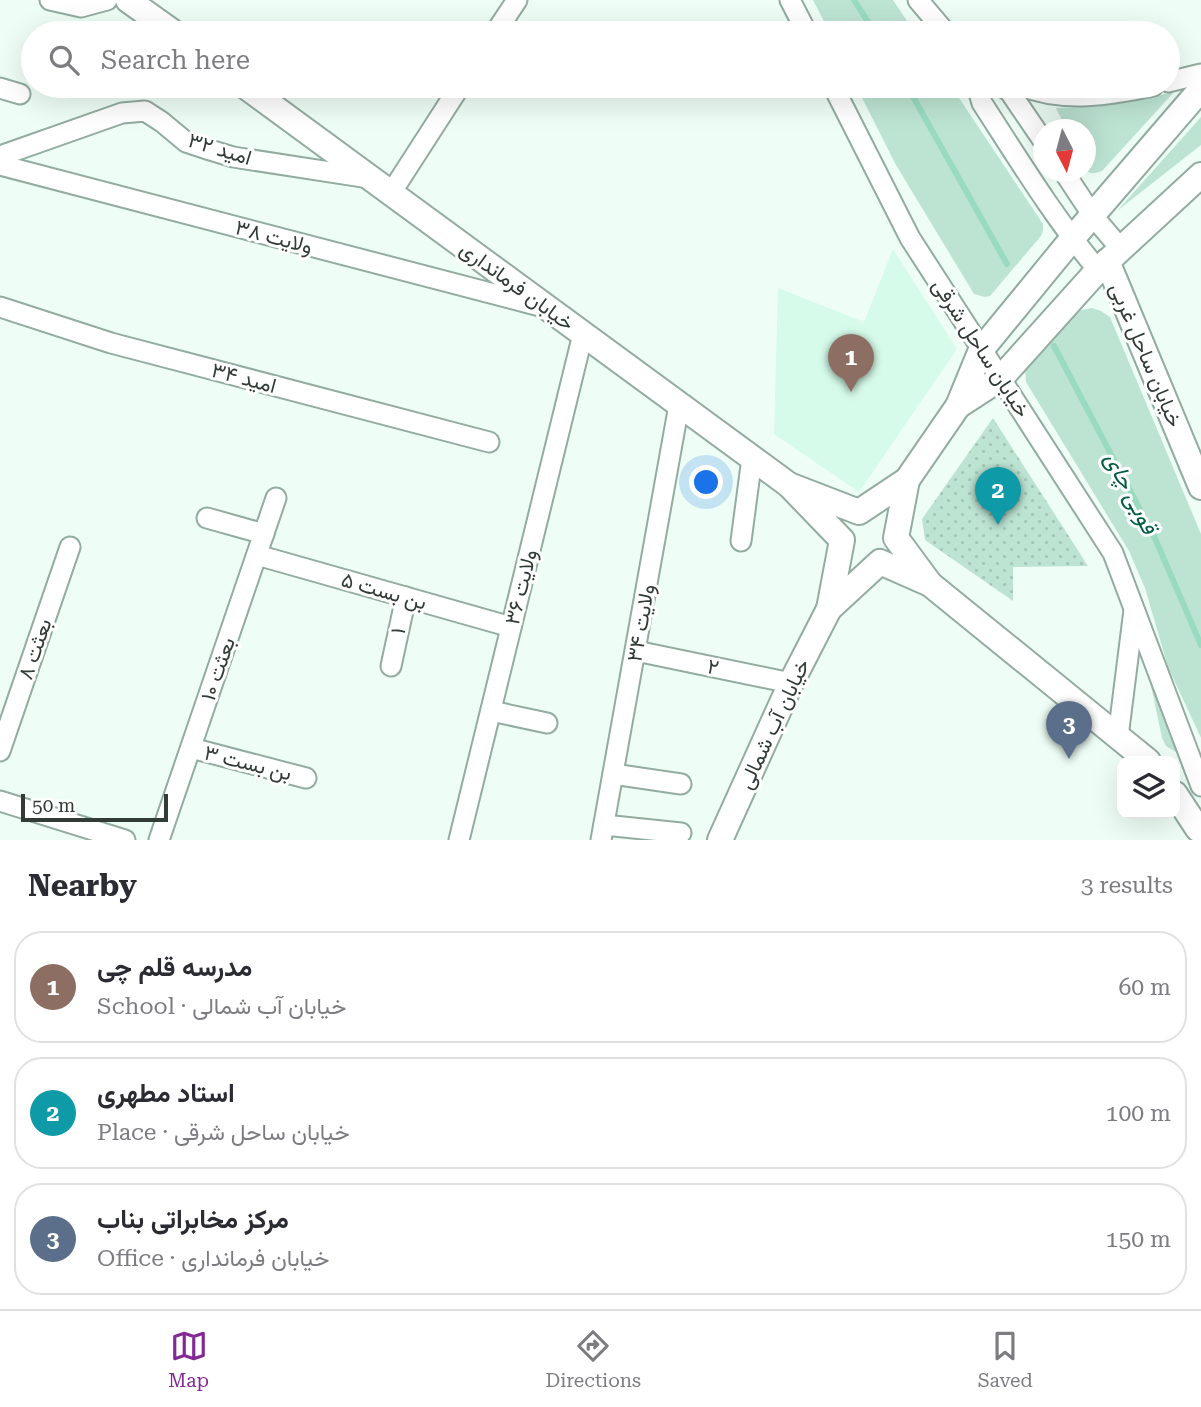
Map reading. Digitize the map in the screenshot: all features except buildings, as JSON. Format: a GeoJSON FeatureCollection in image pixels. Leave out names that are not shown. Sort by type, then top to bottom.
{"type":"FeatureCollection","features":[{"type":"Feature","properties":{"kind":"main road"},"geometry":{"type":"LineString","coordinates":[[128,0],[157,21]]}},
{"type":"Feature","properties":{"kind":"main road"},"geometry":{"type":"LineString","coordinates":[[907,480],[891,553],[880,562],[866,564],[853,559],[842,540],[846,523],[852,516],[907,480],[958,406],[981,351],[1072,239],[1201,89]]}},
{"type":"Feature","properties":{"kind":"main road","name":"خیابان فرمانداری"},"geometry":{"type":"LineString","coordinates":[[261,98],[789,485],[842,540]]}},
{"type":"Feature","properties":{"kind":"main road"},"geometry":{"type":"LineString","coordinates":[[958,406],[1001,378],[1108,260],[1201,175]]}},
{"type":"Feature","properties":{"kind":"main road","name":"خیابان ساحل غربی"},"geometry":{"type":"LineString","coordinates":[[1108,260],[1201,487]]}},
{"type":"Feature","properties":{"kind":"main road","name":"خیابان فرمانداری"},"geometry":{"type":"LineString","coordinates":[[789,485],[859,512]]}},
{"type":"Feature","properties":{"kind":"main road"},"geometry":{"type":"LineString","coordinates":[[859,512],[868,510],[885,516],[891,523],[896,538],[930,584],[1142,756]]}},
{"type":"Feature","properties":{"kind":"main road","name":"خیابان آب شمالی"},"geometry":{"type":"LineString","coordinates":[[720,840],[791,683],[829,609],[842,540]]}},
{"type":"Feature","properties":{"kind":"main road"},"geometry":{"type":"LineString","coordinates":[[880,562],[930,584]]}},
{"type":"Feature","properties":{"kind":"main road","name":"خیابان آب شمالی"},"geometry":{"type":"LineString","coordinates":[[829,609],[880,562]]}},
{"type":"Feature","properties":{"kind":"main road"},"geometry":{"type":"LineString","coordinates":[[1180,783],[1201,797]]}},
{"type":"Feature","properties":{"kind":"main road"},"geometry":{"type":"LineString","coordinates":[[1180,801],[1200,830]]}},
{"type":"Feature","properties":{"kind":"street"},"geometry":{"type":"LineString","coordinates":[[50,0],[82,6],[107,0]]}},
{"type":"Feature","properties":{"kind":"street"},"geometry":{"type":"LineString","coordinates":[[503,21],[517,0]]}},
{"type":"Feature","properties":{"kind":"street"},"geometry":{"type":"LineString","coordinates":[[790,0],[801,21]]}},
{"type":"Feature","properties":{"kind":"street"},"geometry":{"type":"LineString","coordinates":[[918,0],[936,21]]}},
{"type":"Feature","properties":{"kind":"street"},"geometry":{"type":"LineString","coordinates":[[1180,79],[1201,74]]}},
{"type":"Feature","properties":{"kind":"street"},"geometry":{"type":"LineString","coordinates":[[0,88],[20,93]]}},
{"type":"Feature","properties":{"kind":"street"},"geometry":{"type":"LineString","coordinates":[[391,193],[452,98]]}},
{"type":"Feature","properties":{"kind":"street","name":"خیابان ساحل شرقی"},"geometry":{"type":"LineString","coordinates":[[840,98],[910,237],[1113,553],[1201,786]]}},
{"type":"Feature","properties":{"kind":"street"},"geometry":{"type":"LineString","coordinates":[[981,98],[1072,239],[1108,260]]}},
{"type":"Feature","properties":{"kind":"street"},"geometry":{"type":"LineString","coordinates":[[1014,98],[1033,126]]}},
{"type":"Feature","properties":{"kind":"street","name":"امید ۳۲"},"geometry":{"type":"LineString","coordinates":[[0,156],[122,113],[145,111],[186,142],[233,157],[371,178]]}},
{"type":"Feature","properties":{"kind":"street","name":"ولایت ۳۸"},"geometry":{"type":"LineString","coordinates":[[0,165],[548,308]]}},
{"type":"Feature","properties":{"kind":"street"},"geometry":{"type":"LineString","coordinates":[[1071,182],[1093,216],[1108,260]]}},
{"type":"Feature","properties":{"kind":"street","name":"امید ۳۴"},"geometry":{"type":"LineString","coordinates":[[0,307],[111,343],[489,442]]}},
{"type":"Feature","properties":{"kind":"street","name":"ولایت ۳۶"},"geometry":{"type":"LineString","coordinates":[[459,840],[583,334]]}},
{"type":"Feature","properties":{"kind":"street","name":"ولایت ۳۴"},"geometry":{"type":"LineString","coordinates":[[602,832],[679,405]]}},
{"type":"Feature","properties":{"kind":"street"},"geometry":{"type":"LineString","coordinates":[[741,541],[752,458]]}},
{"type":"Feature","properties":{"kind":"street","name":"بعثت ۱۰"},"geometry":{"type":"LineString","coordinates":[[159,840],[276,498]]}},
{"type":"Feature","properties":{"kind":"street"},"geometry":{"type":"LineString","coordinates":[[207,518],[264,534]]}},
{"type":"Feature","properties":{"kind":"street","name":"بعثت ۸"},"geometry":{"type":"LineString","coordinates":[[0,751],[70,547]]}},
{"type":"Feature","properties":{"kind":"street","name":"بن بست ۵"},"geometry":{"type":"LineString","coordinates":[[257,555],[511,626]]}},
{"type":"Feature","properties":{"kind":"street","name":"۱"},"geometry":{"type":"LineString","coordinates":[[391,666],[406,597]]}},
{"type":"Feature","properties":{"kind":"street","name":"خیابان ساحل شرقی"},"geometry":{"type":"LineString","coordinates":[[1118,737],[1134,606]]}},
{"type":"Feature","properties":{"kind":"street","name":"۲"},"geometry":{"type":"LineString","coordinates":[[636,651],[791,683]]}},
{"type":"Feature","properties":{"kind":"street"},"geometry":{"type":"LineString","coordinates":[[491,710],[547,723]]}},
{"type":"Feature","properties":{"kind":"street","name":"بن بست ۳"},"geometry":{"type":"LineString","coordinates":[[191,748],[306,778]]}},
{"type":"Feature","properties":{"kind":"street"},"geometry":{"type":"LineString","coordinates":[[613,774],[681,784]]}},
{"type":"Feature","properties":{"kind":"street"},"geometry":{"type":"LineString","coordinates":[[0,802],[125,840]]}},
{"type":"Feature","properties":{"kind":"street"},"geometry":{"type":"LineString","coordinates":[[602,832],[681,833]]}},
{"type":"Feature","properties":{"kind":"shaded area"},"geometry":{"type":"Polygon","coordinates":[[[813,0],[893,0],[907,21],[824,21],[813,0]]]}},
{"type":"Feature","properties":{"kind":"shaded area"},"geometry":{"type":"Polygon","coordinates":[[[862,98],[959,98],[1043,224],[1041,236],[990,296],[974,294],[896,165],[862,98]]]}},
{"type":"Feature","properties":{"kind":"shaded area"},"geometry":{"type":"Polygon","coordinates":[[[1150,98],[1169,98],[1102,171],[1096,173],[1096,119],[1061,119],[1056,108],[1117,104],[1150,98]]]}},
{"type":"Feature","properties":{"kind":"shaded area"},"geometry":{"type":"Polygon","coordinates":[[[1201,117],[1201,145],[1117,211],[1201,117]]]}},
{"type":"Feature","properties":{"kind":"shaded area"},"geometry":{"type":"Polygon","coordinates":[[[893,249],[957,349],[859,492],[774,434],[778,288],[864,322],[893,249]]]}},
{"type":"Feature","properties":{"kind":"shaded area"},"geometry":{"type":"Polygon","coordinates":[[[1092,308],[1110,317],[1201,534],[1201,738],[1168,667],[1145,588],[1129,551],[1026,382],[1025,368],[1081,310],[1092,308]]]}},
{"type":"Feature","properties":{"kind":"shaded area"},"geometry":{"type":"Polygon","coordinates":[[[993,418],[1088,566],[1013,567],[1013,601],[925,540],[922,519],[993,418]]]}},
{"type":"Feature","properties":{"kind":"shaded area"},"geometry":{"type":"Polygon","coordinates":[[[1147,667],[1179,754],[1166,746],[1162,738],[1147,667]]]}},
{"type":"Feature","properties":{"kind":"waterway","name":"قوبی چای"},"geometry":{"type":"LineString","coordinates":[[854,0],[867,21]]}},
{"type":"Feature","properties":{"kind":"waterway","name":"قوبی چای"},"geometry":{"type":"LineString","coordinates":[[914,98],[1007,264]]}},
{"type":"Feature","properties":{"kind":"waterway","name":"قوبی چای"},"geometry":{"type":"LineString","coordinates":[[1054,346],[1154,536],[1201,645]]}},
{"type":"Feature","properties":{"kind":"place","name":"مدرسه قلم چی"},"geometry":{"type":"Point","coordinates":[851,392]}},
{"type":"Feature","properties":{"kind":"place","name":"استاد مطهری"},"geometry":{"type":"Point","coordinates":[998,525]}},
{"type":"Feature","properties":{"kind":"place","name":"مرکز مخابراتی بناب"},"geometry":{"type":"Point","coordinates":[1069,759]}}]}
